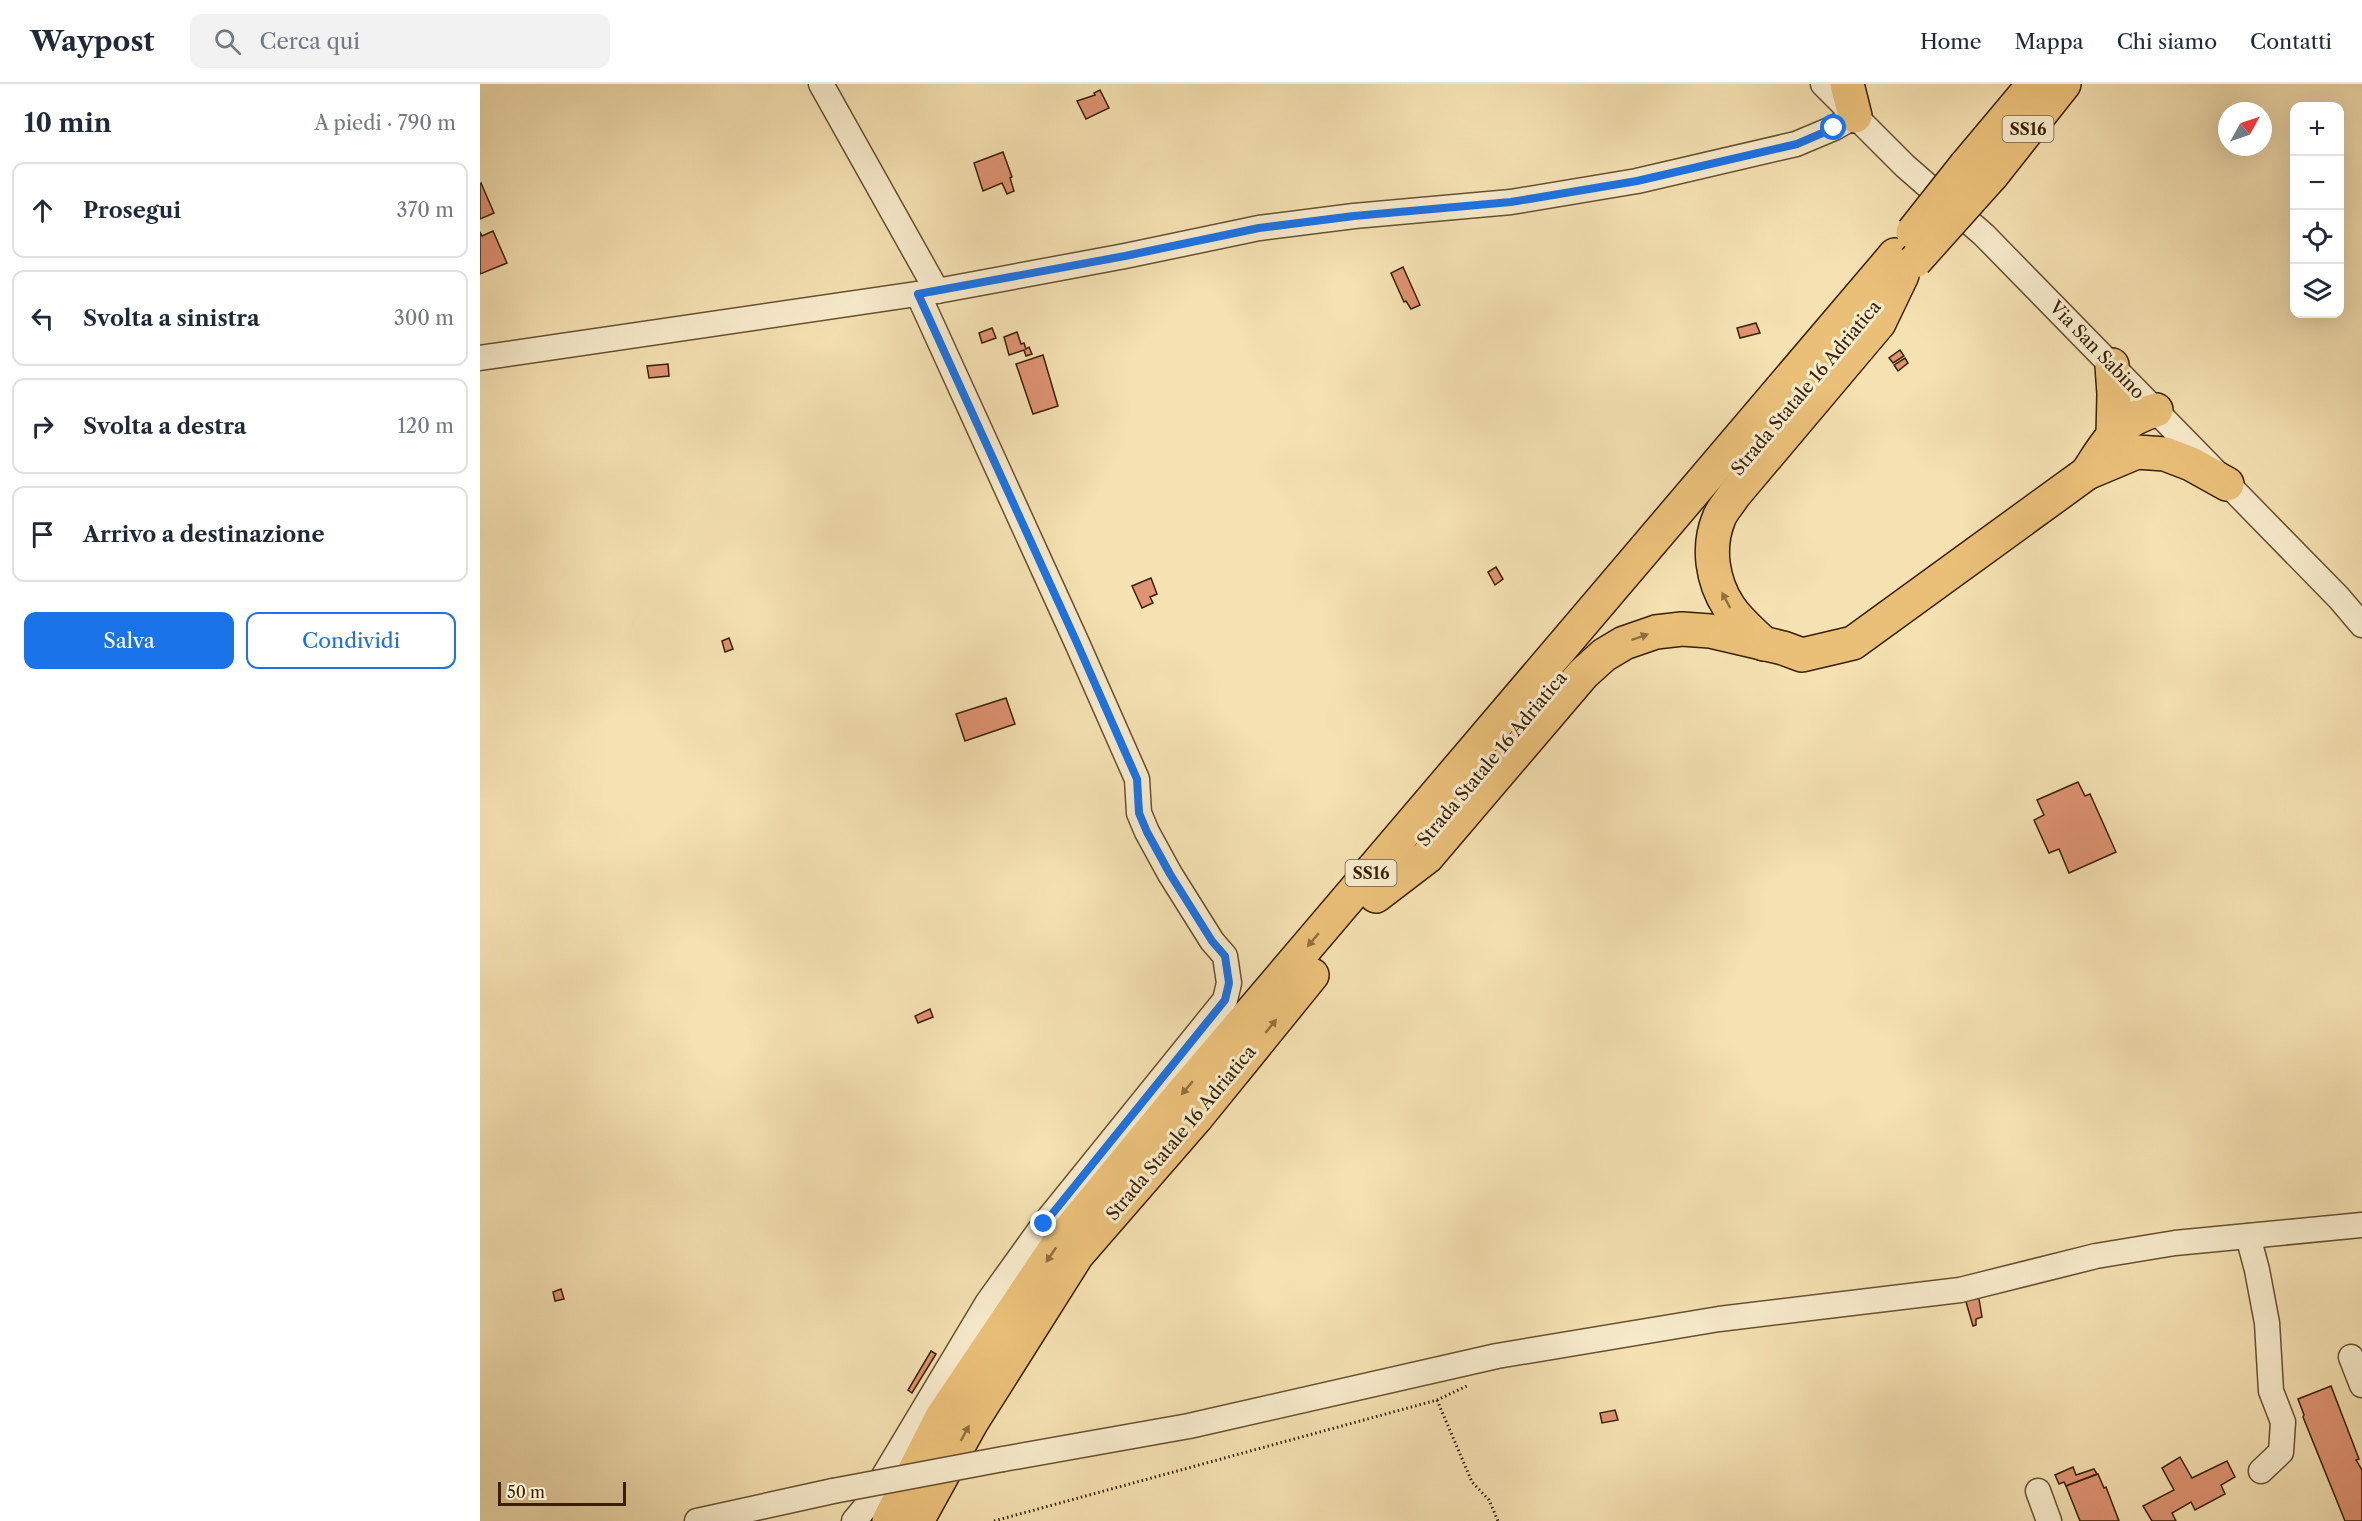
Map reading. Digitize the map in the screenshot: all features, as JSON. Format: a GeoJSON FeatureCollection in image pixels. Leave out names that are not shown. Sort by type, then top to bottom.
{"type":"FeatureCollection","features":[{"type":"Feature","properties":{"kind":"highway"},"geometry":{"type":"LineString","coordinates":[[1847,84],[1855,116]]}},
{"type":"Feature","properties":{"kind":"highway"},"geometry":{"type":"LineString","coordinates":[[1979,170],[1995,107],[2015,84]]}},
{"type":"Feature","properties":{"kind":"highway","name":"Strada Statale 16 Adriatica"},"geometry":{"type":"LineString","coordinates":[[1979,170],[2034,84]]}},
{"type":"Feature","properties":{"kind":"highway","name":"Strada Statale 16 Adriatica"},"geometry":{"type":"LineString","coordinates":[[917,1521],[971,1423],[1077,1255],[1196,1118],[1376,896],[1979,170],[2064,84]]}},
{"type":"Feature","properties":{"kind":"highway"},"geometry":{"type":"LineString","coordinates":[[1764,644],[1729,607],[1718,585],[1712,560],[1713,537],[1719,517],[1734,495],[1880,323],[1904,263]]}},
{"type":"Feature","properties":{"kind":"highway","name":"Strada Statale 16 Adriatica"},"geometry":{"type":"LineString","coordinates":[[889,1521],[942,1417],[1059,1243],[1181,1095],[1904,263]]}},
{"type":"Feature","properties":{"kind":"highway"},"geometry":{"type":"LineString","coordinates":[[2112,365],[2114,394],[2125,443]]}},
{"type":"Feature","properties":{"kind":"highway"},"geometry":{"type":"LineString","coordinates":[[1376,896],[1427,857],[1583,674],[1604,655],[1624,643],[1656,632],[1682,629],[1710,631],[1802,655],[1853,643],[2125,443],[2136,416],[2156,411]]}},
{"type":"Feature","properties":{"kind":"highway"},"geometry":{"type":"LineString","coordinates":[[2125,443],[2191,464],[2227,484]]}},
{"type":"Feature","properties":{"kind":"street"},"geometry":{"type":"LineString","coordinates":[[821,84],[927,293],[1137,779],[1139,813],[1147,832],[1212,941],[1225,956],[1229,983],[1225,1000],[1044,1224],[988,1302],[909,1436],[864,1509],[854,1521]]}},
{"type":"Feature","properties":{"kind":"street","name":"Via San Sabino"},"geometry":{"type":"LineString","coordinates":[[1823,84],[1905,166],[1984,235],[2339,598],[2362,625]]}},
{"type":"Feature","properties":{"kind":"street"},"geometry":{"type":"LineString","coordinates":[[480,358],[927,293],[1259,228],[1354,216],[1511,202],[1637,181],[1797,144],[1855,116]]}},
{"type":"Feature","properties":{"kind":"street"},"geometry":{"type":"LineString","coordinates":[[697,1521],[833,1491],[1189,1426],[1497,1356],[1719,1319],[1960,1290],[2096,1256],[2175,1243],[2362,1226]]}},
{"type":"Feature","properties":{"kind":"street"},"geometry":{"type":"LineString","coordinates":[[2248,1236],[2267,1323],[2271,1391],[2283,1422],[2281,1452],[2261,1470]]}},
{"type":"Feature","properties":{"kind":"street"},"geometry":{"type":"LineString","coordinates":[[2351,1357],[2362,1385]]}},
{"type":"Feature","properties":{"kind":"street"},"geometry":{"type":"LineString","coordinates":[[2038,1491],[2049,1521]]}},
{"type":"Feature","properties":{"kind":"path"},"geometry":{"type":"LineString","coordinates":[[994,1521],[1437,1400],[1489,1375],[1497,1356]]}},
{"type":"Feature","properties":{"kind":"path"},"geometry":{"type":"LineString","coordinates":[[1437,1400],[1472,1482],[1489,1500],[1498,1521]]}},
{"type":"Feature","properties":{"kind":"building"},"geometry":{"type":"Polygon","coordinates":[[[1100,90],[1109,108],[1086,119],[1077,101],[1095,95],[1094,93],[1100,90]]]}},
{"type":"Feature","properties":{"kind":"building"},"geometry":{"type":"Polygon","coordinates":[[[1003,152],[1012,177],[1010,178],[1014,191],[1007,194],[1002,183],[983,191],[974,163],[1003,152]]]}},
{"type":"Feature","properties":{"kind":"building"},"geometry":{"type":"Polygon","coordinates":[[[480,184],[494,213],[480,219],[480,184]]]}},
{"type":"Feature","properties":{"kind":"building"},"geometry":{"type":"Polygon","coordinates":[[[493,231],[507,263],[480,274],[480,232],[482,236],[493,231]]]}},
{"type":"Feature","properties":{"kind":"building"},"geometry":{"type":"Polygon","coordinates":[[[1403,267],[1420,305],[1411,309],[1406,301],[1404,302],[1391,273],[1403,267]]]}},
{"type":"Feature","properties":{"kind":"building"},"geometry":{"type":"Polygon","coordinates":[[[1756,323],[1760,333],[1740,338],[1737,328],[1756,323]]]}},
{"type":"Feature","properties":{"kind":"building"},"geometry":{"type":"Polygon","coordinates":[[[992,328],[996,338],[982,343],[979,333],[992,328]]]}},
{"type":"Feature","properties":{"kind":"building"},"geometry":{"type":"Polygon","coordinates":[[[1017,332],[1021,344],[1024,343],[1026,349],[1029,347],[1032,354],[1026,356],[1024,350],[1009,355],[1004,337],[1017,332]]]}},
{"type":"Feature","properties":{"kind":"building"},"geometry":{"type":"Polygon","coordinates":[[[1900,350],[1904,356],[1893,363],[1889,358],[1900,350]]]}},
{"type":"Feature","properties":{"kind":"building"},"geometry":{"type":"Polygon","coordinates":[[[1043,355],[1058,406],[1033,414],[1016,364],[1043,355]]]}},
{"type":"Feature","properties":{"kind":"building"},"geometry":{"type":"Polygon","coordinates":[[[1905,358],[1908,363],[1898,371],[1894,365],[1905,358]]]}},
{"type":"Feature","properties":{"kind":"building"},"geometry":{"type":"Polygon","coordinates":[[[668,364],[669,376],[649,378],[647,366],[668,364]]]}},
{"type":"Feature","properties":{"kind":"building"},"geometry":{"type":"Polygon","coordinates":[[[1496,567],[1503,579],[1495,585],[1488,572],[1496,567]]]}},
{"type":"Feature","properties":{"kind":"building"},"geometry":{"type":"Polygon","coordinates":[[[1151,578],[1157,594],[1150,597],[1153,603],[1142,608],[1132,586],[1151,578]]]}},
{"type":"Feature","properties":{"kind":"building"},"geometry":{"type":"Polygon","coordinates":[[[729,638],[733,649],[725,652],[722,641],[729,638]]]}},
{"type":"Feature","properties":{"kind":"building"},"geometry":{"type":"Polygon","coordinates":[[[1006,698],[1015,724],[965,741],[956,714],[1006,698]]]}},
{"type":"Feature","properties":{"kind":"building"},"geometry":{"type":"Polygon","coordinates":[[[2078,782],[2085,796],[2090,794],[2116,852],[2069,873],[2059,849],[2049,853],[2034,820],[2044,815],[2037,800],[2078,782]]]}},
{"type":"Feature","properties":{"kind":"building"},"geometry":{"type":"Polygon","coordinates":[[[930,1009],[933,1017],[918,1023],[915,1016],[930,1009]]]}},
{"type":"Feature","properties":{"kind":"building"},"geometry":{"type":"Polygon","coordinates":[[[561,1289],[564,1299],[555,1301],[553,1292],[561,1289]]]}},
{"type":"Feature","properties":{"kind":"building"},"geometry":{"type":"Polygon","coordinates":[[[1978,1293],[1982,1317],[1976,1319],[1976,1325],[1973,1326],[1964,1295],[1978,1293]]]}},
{"type":"Feature","properties":{"kind":"building"},"geometry":{"type":"Polygon","coordinates":[[[931,1351],[936,1354],[912,1393],[908,1390],[931,1351]]]}},
{"type":"Feature","properties":{"kind":"building"},"geometry":{"type":"Polygon","coordinates":[[[2331,1386],[2359,1459],[2356,1460],[2362,1470],[2362,1521],[2345,1521],[2303,1417],[2298,1399],[2331,1386]]]}},
{"type":"Feature","properties":{"kind":"building"},"geometry":{"type":"Polygon","coordinates":[[[1615,1410],[1618,1420],[1602,1423],[1600,1413],[1615,1410]]]}},
{"type":"Feature","properties":{"kind":"building"},"geometry":{"type":"Polygon","coordinates":[[[2180,1457],[2192,1478],[2227,1461],[2235,1477],[2221,1485],[2225,1494],[2195,1510],[2191,1502],[2172,1513],[2176,1521],[2152,1521],[2143,1506],[2174,1490],[2162,1468],[2180,1457]]]}},
{"type":"Feature","properties":{"kind":"building"},"geometry":{"type":"Polygon","coordinates":[[[2073,1467],[2076,1475],[2094,1469],[2097,1474],[2066,1486],[2064,1482],[2059,1484],[2055,1475],[2073,1467]]]}},
{"type":"Feature","properties":{"kind":"building"},"geometry":{"type":"Polygon","coordinates":[[[2098,1474],[2104,1488],[2106,1487],[2119,1521],[2080,1521],[2066,1486],[2098,1474]]]}},
{"type":"Feature","properties":{"kind":"route"},"geometry":{"type":"LineString","coordinates":[[1044,1224],[1225,1000],[1229,983],[1225,956],[1212,941],[1147,832],[1139,813],[1137,779],[918,294],[1125,256],[1259,228],[1354,216],[1511,202],[1637,181],[1797,144],[1834,128]]}}]}
